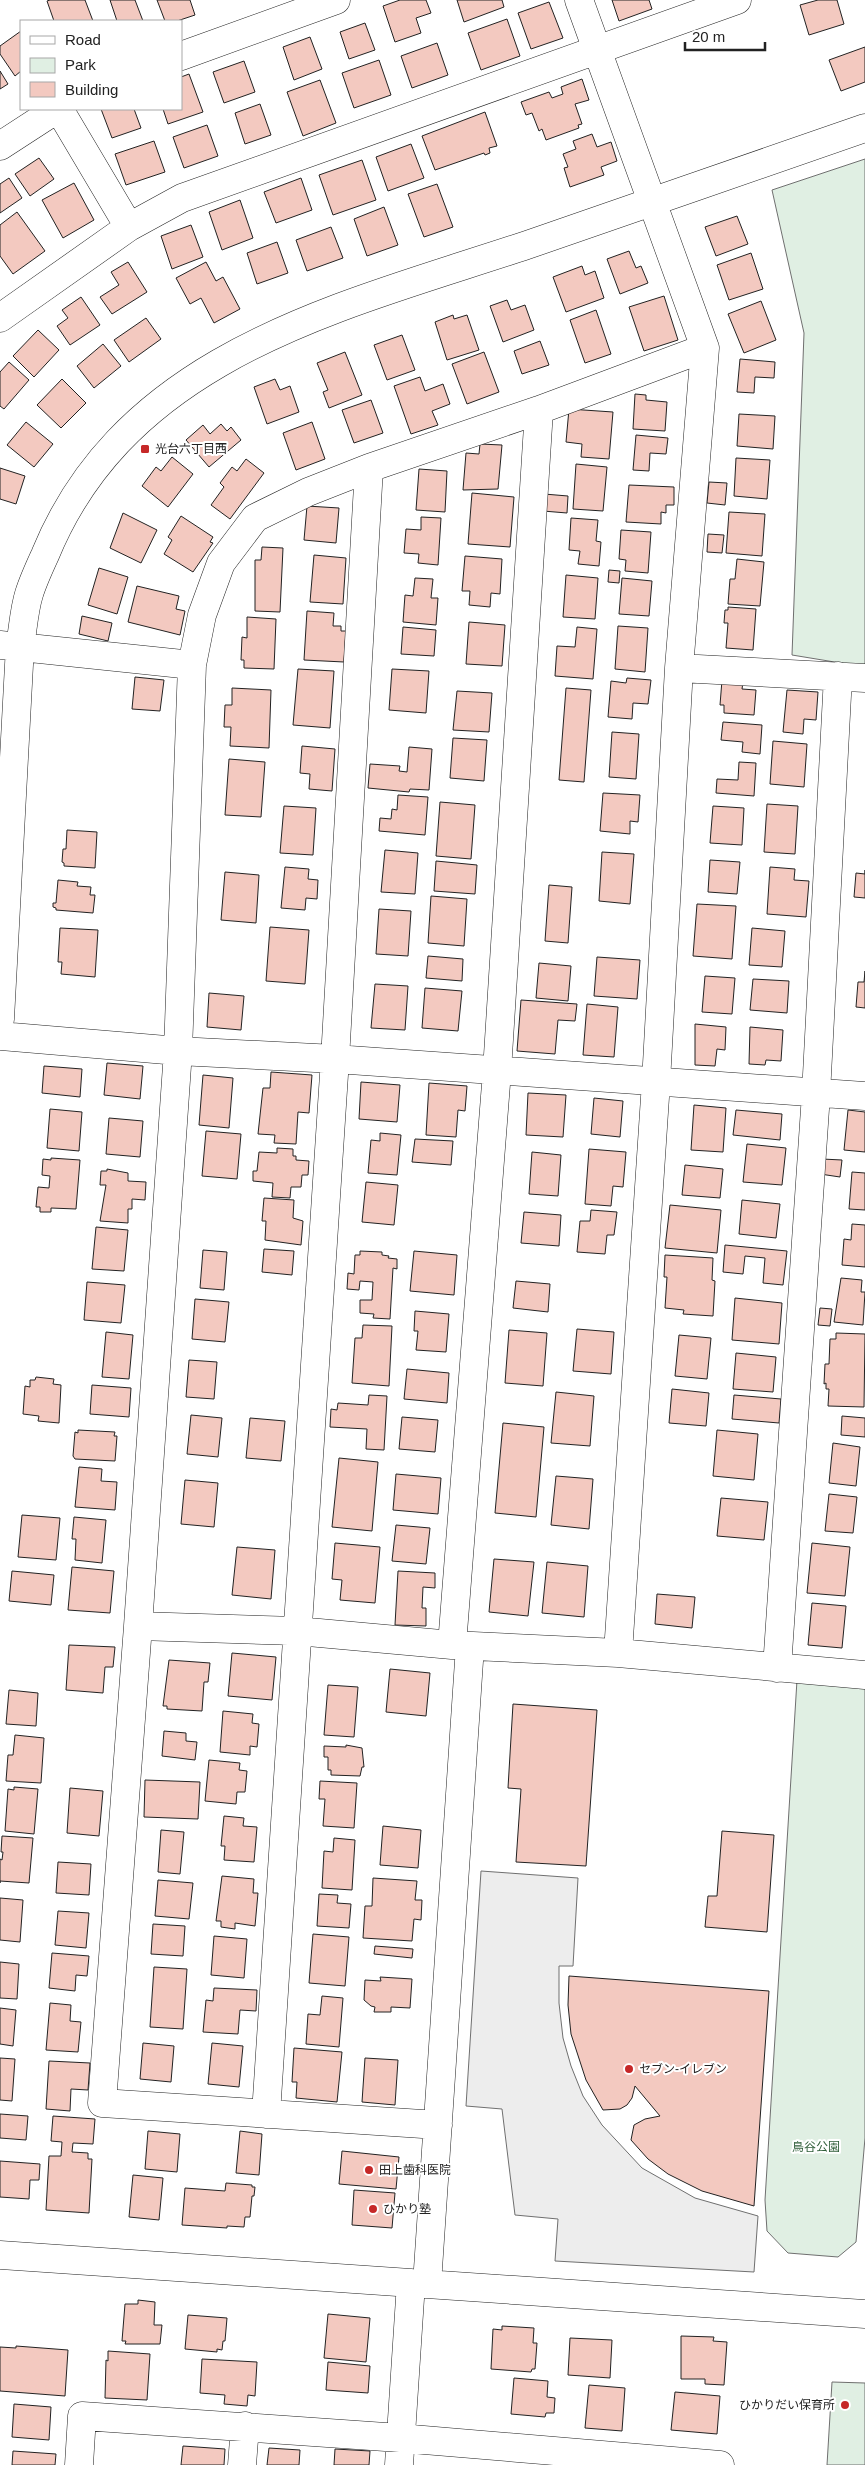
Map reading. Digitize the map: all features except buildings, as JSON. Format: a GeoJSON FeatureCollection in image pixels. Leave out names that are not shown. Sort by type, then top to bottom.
{"type":"FeatureCollection","features":[{"type":"Feature","properties":{"kind":"street"},"geometry":{"type":"LineString","coordinates":[[182,56],[307,5],[336,0]]}},
{"type":"Feature","properties":{"kind":"street"},"geometry":{"type":"LineString","coordinates":[[579,0],[705,348],[679,668],[656,1082],[618,1653]]}},
{"type":"Feature","properties":{"kind":"street"},"geometry":{"type":"LineString","coordinates":[[0,318],[129,227],[182,198],[738,0]]}},
{"type":"Feature","properties":{"kind":"street"},"geometry":{"type":"LineString","coordinates":[[0,146],[56,110]]}},
{"type":"Feature","properties":{"kind":"street"},"geometry":{"type":"LineString","coordinates":[[59,110],[129,227]]}},
{"type":"Feature","properties":{"kind":"street"},"geometry":{"type":"LineString","coordinates":[[0,1019],[10,645],[52,537],[76,492],[119,438],[163,398],[236,351],[311,317],[651,203],[865,128]]}},
{"type":"Feature","properties":{"kind":"street"},"geometry":{"type":"LineString","coordinates":[[438,2125],[102,2103],[138,1626],[178,1051],[192,665],[202,615],[220,563],[255,518],[308,492],[369,468],[539,410],[705,348]]}},
{"type":"Feature","properties":{"kind":"street"},"geometry":{"type":"LineString","coordinates":[[399,2465],[400,2438],[438,2125],[461,1645],[539,410]]}},
{"type":"Feature","properties":{"kind":"street"},"geometry":{"type":"LineString","coordinates":[[266,2114],[335,1059],[369,468]]}},
{"type":"Feature","properties":{"kind":"street"},"geometry":{"type":"LineString","coordinates":[[10,645],[192,665]]}},
{"type":"Feature","properties":{"kind":"street"},"geometry":{"type":"LineString","coordinates":[[679,668],[865,678]]}},
{"type":"Feature","properties":{"kind":"street"},"geometry":{"type":"LineString","coordinates":[[777,1668],[816,1094],[838,676]]}},
{"type":"Feature","properties":{"kind":"street"},"geometry":{"type":"LineString","coordinates":[[0,1036],[178,1051],[335,1059],[865,1096]]}},
{"type":"Feature","properties":{"kind":"street"},"geometry":{"type":"LineString","coordinates":[[138,1626],[297,1631],[461,1645],[618,1653],[865,1675]]}},
{"type":"Feature","properties":{"kind":"street"},"geometry":{"type":"LineString","coordinates":[[0,2255],[865,2314]]}},
{"type":"Feature","properties":{"kind":"street"},"geometry":{"type":"LineString","coordinates":[[78,2465],[82,2416],[245,2426],[720,2465]]}},
{"type":"Feature","properties":{"kind":"street"},"geometry":{"type":"LineString","coordinates":[[242,2465],[245,2426]]}},
{"type":"Feature","properties":{"kind":"green space"},"geometry":{"type":"Polygon","coordinates":[[[865,159],[865,667],[792,655],[804,333],[772,190],[865,159]]]}},
{"type":"Feature","properties":{"kind":"green space","name":"鳥谷公園"},"geometry":{"type":"Polygon","coordinates":[[[797,1680],[865,1685],[865,2138],[856,2242],[838,2257],[788,2253],[767,2231],[765,2200],[797,1680]]]}},
{"type":"Feature","properties":{"kind":"green space"},"geometry":{"type":"Polygon","coordinates":[[[832,2382],[865,2383],[865,2465],[827,2465],[832,2382]]]}},
{"type":"Feature","properties":{"kind":"shaded area"},"geometry":{"type":"Polygon","coordinates":[[[481,1871],[578,1878],[573,1966],[559,1966],[559,2003],[563,2038],[571,2066],[583,2096],[602,2125],[642,2168],[695,2198],[758,2216],[754,2272],[555,2261],[558,2219],[515,2215],[502,2109],[466,2106],[481,1871]]]}},
{"type":"Feature","properties":{"kind":"place","name":"光台六丁目西"},"geometry":{"type":"Point","coordinates":[145,449]}},
{"type":"Feature","properties":{"kind":"place","name":"セブン-イレブン"},"geometry":{"type":"Point","coordinates":[629,2069]}},
{"type":"Feature","properties":{"kind":"place","name":"田上歯科医院"},"geometry":{"type":"Point","coordinates":[369,2170]}},
{"type":"Feature","properties":{"kind":"place","name":"ひかり塾"},"geometry":{"type":"Point","coordinates":[373,2209]}},
{"type":"Feature","properties":{"kind":"place","name":"ひかりだい保育所"},"geometry":{"type":"Point","coordinates":[845,2405]}}]}
